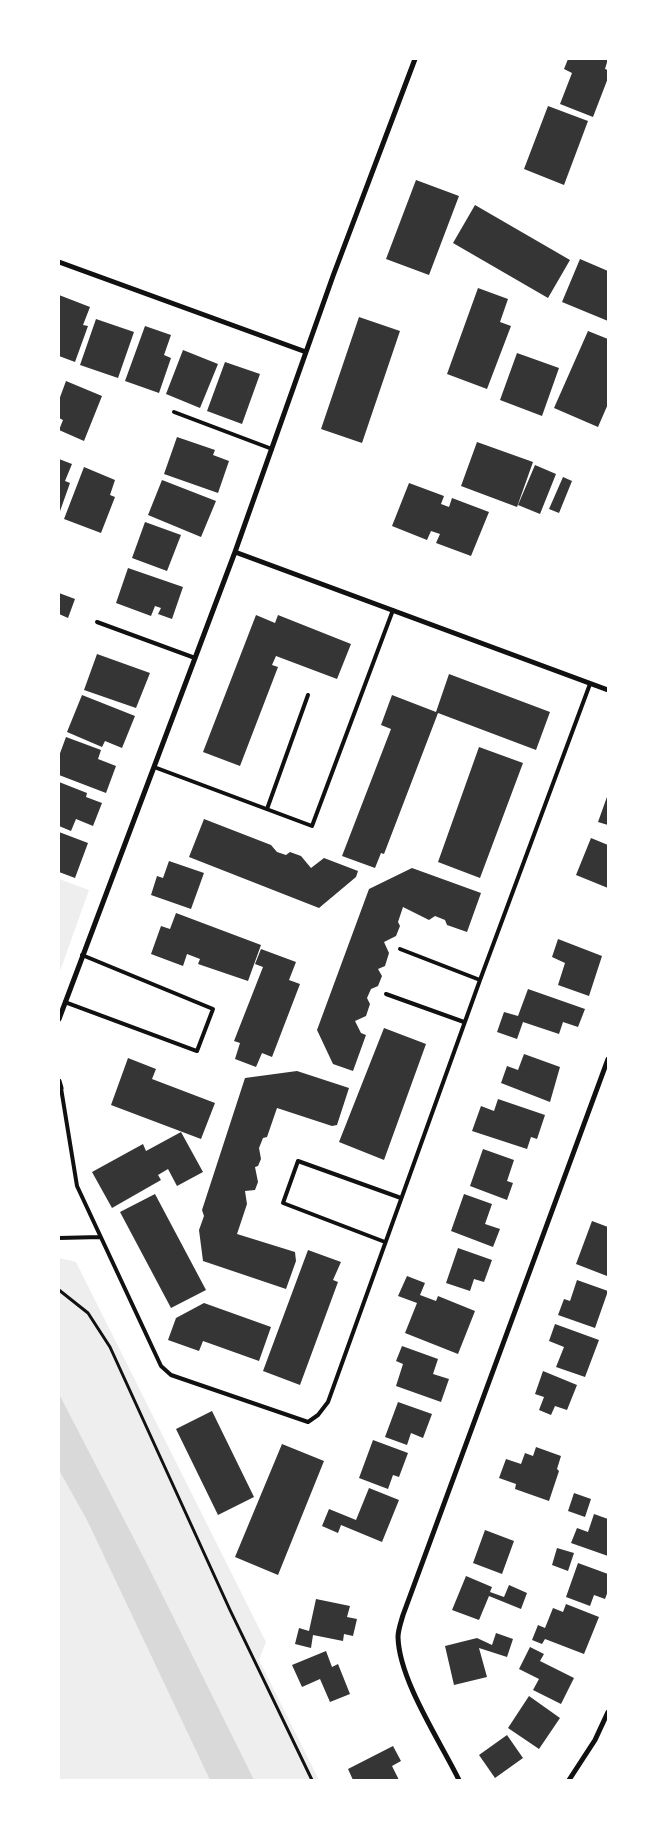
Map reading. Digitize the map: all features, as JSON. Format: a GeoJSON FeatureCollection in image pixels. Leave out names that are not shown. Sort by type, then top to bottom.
{"type":"FeatureCollection","features":[{"type":"Feature","properties":{"kind":"street"},"geometry":{"type":"LineString","coordinates":[[59,1019],[235,552],[306,352],[415,59]]}},
{"type":"Feature","properties":{"kind":"street"},"geometry":{"type":"LineString","coordinates":[[59,262],[306,352]]}},
{"type":"Feature","properties":{"kind":"street"},"geometry":{"type":"LineString","coordinates":[[235,552],[608,690]]}},
{"type":"Feature","properties":{"kind":"street"},"geometry":{"type":"LineString","coordinates":[[459,1780],[409,1681],[399,1653],[398,1635],[403,1614],[608,1060]]}},
{"type":"Feature","properties":{"kind":"street"},"geometry":{"type":"LineString","coordinates":[[59,1081],[61,1088]]}},
{"type":"Feature","properties":{"kind":"street"},"geometry":{"type":"LineString","coordinates":[[569,1780],[595,1740],[608,1712]]}},
{"type":"Feature","properties":{"kind":"lane"},"geometry":{"type":"LineString","coordinates":[[174,412],[272,449]]}},
{"type":"Feature","properties":{"kind":"lane"},"geometry":{"type":"LineString","coordinates":[[154,767],[312,826],[393,610]]}},
{"type":"Feature","properties":{"kind":"lane"},"geometry":{"type":"LineString","coordinates":[[97,622],[195,658]]}},
{"type":"Feature","properties":{"kind":"lane"},"geometry":{"type":"LineString","coordinates":[[61,1088],[77,1186],[161,1366],[171,1375],[308,1422],[318,1415],[328,1402],[464,1022],[590,684]]}},
{"type":"Feature","properties":{"kind":"lane"},"geometry":{"type":"LineString","coordinates":[[267,809],[308,695]]}},
{"type":"Feature","properties":{"kind":"lane"},"geometry":{"type":"LineString","coordinates":[[400,949],[480,980]]}},
{"type":"Feature","properties":{"kind":"lane"},"geometry":{"type":"LineString","coordinates":[[65,1002],[197,1051],[214,1009],[82,955]]}},
{"type":"Feature","properties":{"kind":"lane"},"geometry":{"type":"LineString","coordinates":[[386,994],[464,1022]]}},
{"type":"Feature","properties":{"kind":"lane"},"geometry":{"type":"LineString","coordinates":[[59,1097],[61,1088]]}},
{"type":"Feature","properties":{"kind":"lane"},"geometry":{"type":"LineString","coordinates":[[385,1242],[283,1203],[298,1161],[401,1198]]}},
{"type":"Feature","properties":{"kind":"lane"},"geometry":{"type":"LineString","coordinates":[[59,1238],[100,1237]]}},
{"type":"Feature","properties":{"kind":"path"},"geometry":{"type":"LineString","coordinates":[[59,1290],[88,1313],[110,1347],[230,1610],[312,1780]]}},
{"type":"Feature","properties":{"kind":"shaded area"},"geometry":{"type":"Polygon","coordinates":[[[59,879],[89,890],[59,974],[59,879]]]}},
{"type":"Feature","properties":{"kind":"shaded area"},"geometry":{"type":"Polygon","coordinates":[[[59,1258],[76,1262],[266,1642],[259,1660],[319,1780],[59,1780],[59,1258]]]}},
{"type":"Feature","properties":{"kind":"shaded area"},"geometry":{"type":"Polygon","coordinates":[[[59,1394],[146,1562],[254,1780],[210,1780],[87,1520],[59,1470],[59,1394]]]}},
{"type":"Feature","properties":{"kind":"building"},"geometry":{"type":"Polygon","coordinates":[[[568,59],[608,59],[605,69],[608,70],[608,78],[593,117],[560,104],[572,73],[564,69],[568,59]]]}},
{"type":"Feature","properties":{"kind":"building"},"geometry":{"type":"Polygon","coordinates":[[[548,106],[588,121],[564,185],[524,169],[548,106]]]}},
{"type":"Feature","properties":{"kind":"building"},"geometry":{"type":"Polygon","coordinates":[[[416,180],[459,196],[429,275],[386,259],[416,180]]]}},
{"type":"Feature","properties":{"kind":"building"},"geometry":{"type":"Polygon","coordinates":[[[475,205],[570,260],[548,298],[453,243],[475,205]]]}},
{"type":"Feature","properties":{"kind":"building"},"geometry":{"type":"Polygon","coordinates":[[[580,259],[608,271],[608,321],[562,302],[580,259]]]}},
{"type":"Feature","properties":{"kind":"building"},"geometry":{"type":"Polygon","coordinates":[[[478,288],[508,299],[500,322],[511,326],[487,389],[447,374],[478,288]]]}},
{"type":"Feature","properties":{"kind":"building"},"geometry":{"type":"Polygon","coordinates":[[[59,295],[90,307],[83,325],[88,326],[75,362],[59,356],[59,295]]]}},
{"type":"Feature","properties":{"kind":"building"},"geometry":{"type":"Polygon","coordinates":[[[359,317],[400,331],[362,443],[321,429],[359,317]]]}},
{"type":"Feature","properties":{"kind":"building"},"geometry":{"type":"Polygon","coordinates":[[[96,319],[134,332],[118,378],[80,365],[96,319]]]}},
{"type":"Feature","properties":{"kind":"building"},"geometry":{"type":"Polygon","coordinates":[[[145,326],[171,335],[164,355],[171,358],[159,393],[125,381],[145,326]]]}},
{"type":"Feature","properties":{"kind":"building"},"geometry":{"type":"Polygon","coordinates":[[[588,331],[608,339],[608,404],[598,427],[554,408],[588,331]]]}},
{"type":"Feature","properties":{"kind":"building"},"geometry":{"type":"Polygon","coordinates":[[[183,350],[218,364],[200,408],[166,394],[183,350]]]}},
{"type":"Feature","properties":{"kind":"building"},"geometry":{"type":"Polygon","coordinates":[[[517,353],[559,368],[542,416],[500,400],[517,353]]]}},
{"type":"Feature","properties":{"kind":"building"},"geometry":{"type":"Polygon","coordinates":[[[225,362],[260,374],[242,424],[207,411],[225,362]]]}},
{"type":"Feature","properties":{"kind":"building"},"geometry":{"type":"Polygon","coordinates":[[[66,381],[102,396],[84,441],[59,430],[63,420],[59,418],[59,400],[66,381]]]}},
{"type":"Feature","properties":{"kind":"building"},"geometry":{"type":"Polygon","coordinates":[[[177,437],[215,450],[213,455],[229,461],[218,493],[164,474],[177,437]]]}},
{"type":"Feature","properties":{"kind":"building"},"geometry":{"type":"Polygon","coordinates":[[[477,442],[533,462],[517,507],[461,486],[477,442]]]}},
{"type":"Feature","properties":{"kind":"building"},"geometry":{"type":"Polygon","coordinates":[[[59,459],[72,464],[65,481],[70,483],[59,514],[59,459]]]}},
{"type":"Feature","properties":{"kind":"building"},"geometry":{"type":"Polygon","coordinates":[[[535,465],[556,474],[540,514],[518,505],[535,465]]]}},
{"type":"Feature","properties":{"kind":"building"},"geometry":{"type":"Polygon","coordinates":[[[84,467],[115,480],[110,495],[115,497],[101,533],[64,519],[84,467]]]}},
{"type":"Feature","properties":{"kind":"building"},"geometry":{"type":"Polygon","coordinates":[[[563,477],[572,481],[559,513],[549,509],[563,477]]]}},
{"type":"Feature","properties":{"kind":"building"},"geometry":{"type":"Polygon","coordinates":[[[162,480],[216,501],[201,537],[148,515],[162,480]]]}},
{"type":"Feature","properties":{"kind":"building"},"geometry":{"type":"Polygon","coordinates":[[[409,483],[444,496],[441,504],[449,507],[452,498],[489,512],[471,556],[436,543],[440,534],[431,531],[427,540],[392,526],[409,483]]]}},
{"type":"Feature","properties":{"kind":"building"},"geometry":{"type":"Polygon","coordinates":[[[145,522],[181,535],[167,571],[132,558],[145,522]]]}},
{"type":"Feature","properties":{"kind":"building"},"geometry":{"type":"Polygon","coordinates":[[[128,568],[183,587],[172,619],[158,614],[161,608],[155,606],[151,616],[116,603],[128,568]]]}},
{"type":"Feature","properties":{"kind":"building"},"geometry":{"type":"Polygon","coordinates":[[[59,593],[75,599],[68,618],[59,614],[59,593]]]}},
{"type":"Feature","properties":{"kind":"building"},"geometry":{"type":"Polygon","coordinates":[[[256,615],[275,623],[278,615],[351,644],[337,679],[276,656],[272,665],[278,667],[240,766],[203,752],[256,615]]]}},
{"type":"Feature","properties":{"kind":"building"},"geometry":{"type":"Polygon","coordinates":[[[97,654],[150,673],[136,708],[84,690],[97,654]]]}},
{"type":"Feature","properties":{"kind":"building"},"geometry":{"type":"Polygon","coordinates":[[[449,674],[550,712],[536,750],[438,713],[384,854],[381,853],[375,868],[342,856],[391,729],[381,725],[392,695],[436,712],[449,674]]]}},
{"type":"Feature","properties":{"kind":"building"},"geometry":{"type":"Polygon","coordinates":[[[82,695],[135,716],[122,748],[105,741],[102,747],[67,732],[82,695]]]}},
{"type":"Feature","properties":{"kind":"building"},"geometry":{"type":"Polygon","coordinates":[[[66,737],[101,750],[98,759],[116,766],[106,793],[59,775],[59,756],[66,737]]]}},
{"type":"Feature","properties":{"kind":"building"},"geometry":{"type":"Polygon","coordinates":[[[479,747],[523,763],[480,878],[438,862],[479,747]]]}},
{"type":"Feature","properties":{"kind":"building"},"geometry":{"type":"Polygon","coordinates":[[[59,782],[87,793],[86,797],[102,803],[93,826],[76,819],[71,831],[59,826],[59,782]]]}},
{"type":"Feature","properties":{"kind":"building"},"geometry":{"type":"Polygon","coordinates":[[[608,794],[608,825],[598,822],[608,794]]]}},
{"type":"Feature","properties":{"kind":"building"},"geometry":{"type":"Polygon","coordinates":[[[204,819],[271,845],[277,852],[286,855],[290,852],[301,856],[311,868],[324,858],[358,871],[356,877],[319,908],[189,857],[204,819]]]}},
{"type":"Feature","properties":{"kind":"building"},"geometry":{"type":"Polygon","coordinates":[[[59,832],[88,843],[75,878],[59,872],[59,832]]]}},
{"type":"Feature","properties":{"kind":"building"},"geometry":{"type":"Polygon","coordinates":[[[591,838],[608,845],[608,888],[576,875],[591,838]]]}},
{"type":"Feature","properties":{"kind":"building"},"geometry":{"type":"Polygon","coordinates":[[[169,861],[204,873],[191,909],[151,895],[157,876],[163,878],[169,861]]]}},
{"type":"Feature","properties":{"kind":"building"},"geometry":{"type":"Polygon","coordinates":[[[412,868],[481,893],[467,932],[447,925],[445,920],[435,916],[429,920],[403,907],[398,922],[400,926],[396,936],[384,942],[389,953],[385,966],[378,969],[382,976],[378,986],[371,989],[367,998],[370,1004],[366,1016],[355,1021],[361,1033],[366,1035],[353,1071],[333,1064],[317,1030],[369,889],[412,868]]]}},
{"type":"Feature","properties":{"kind":"building"},"geometry":{"type":"Polygon","coordinates":[[[176,913],[261,945],[248,981],[198,964],[200,959],[187,954],[183,966],[151,954],[161,926],[170,929],[176,913]]]}},
{"type":"Feature","properties":{"kind":"building"},"geometry":{"type":"Polygon","coordinates":[[[558,939],[602,956],[589,996],[558,985],[565,963],[552,957],[558,939]]]}},
{"type":"Feature","properties":{"kind":"building"},"geometry":{"type":"Polygon","coordinates":[[[261,949],[296,962],[289,980],[300,984],[272,1057],[262,1053],[256,1067],[235,1059],[240,1043],[234,1041],[263,967],[255,964],[261,949]]]}},
{"type":"Feature","properties":{"kind":"building"},"geometry":{"type":"Polygon","coordinates":[[[528,989],[585,1009],[578,1027],[563,1022],[559,1034],[523,1022],[517,1039],[497,1032],[504,1012],[518,1016],[528,989]]]}},
{"type":"Feature","properties":{"kind":"building"},"geometry":{"type":"Polygon","coordinates":[[[384,1028],[426,1044],[384,1160],[339,1142],[384,1028]]]}},
{"type":"Feature","properties":{"kind":"building"},"geometry":{"type":"Polygon","coordinates":[[[524,1054],[560,1067],[550,1102],[501,1083],[507,1066],[518,1070],[524,1054]]]}},
{"type":"Feature","properties":{"kind":"building"},"geometry":{"type":"Polygon","coordinates":[[[128,1058],[156,1069],[152,1079],[215,1103],[201,1139],[111,1105],[128,1058]]]}},
{"type":"Feature","properties":{"kind":"building"},"geometry":{"type":"Polygon","coordinates":[[[297,1071],[349,1088],[337,1125],[332,1126],[277,1108],[267,1137],[263,1138],[259,1148],[261,1159],[258,1166],[255,1167],[258,1182],[255,1190],[245,1191],[247,1204],[237,1234],[295,1252],[296,1261],[286,1289],[203,1261],[199,1230],[204,1216],[202,1210],[245,1078],[297,1071]]]}},
{"type":"Feature","properties":{"kind":"building"},"geometry":{"type":"Polygon","coordinates":[[[498,1099],[545,1115],[537,1139],[531,1137],[527,1149],[472,1131],[481,1106],[494,1111],[498,1099]]]}},
{"type":"Feature","properties":{"kind":"building"},"geometry":{"type":"Polygon","coordinates":[[[181,1132],[203,1172],[177,1186],[168,1169],[158,1175],[161,1180],[112,1208],[92,1172],[143,1144],[146,1151],[181,1132]]]}},
{"type":"Feature","properties":{"kind":"building"},"geometry":{"type":"Polygon","coordinates":[[[483,1149],[514,1160],[507,1181],[513,1183],[507,1200],[470,1186],[483,1149]]]}},
{"type":"Feature","properties":{"kind":"building"},"geometry":{"type":"Polygon","coordinates":[[[155,1194],[206,1290],[171,1308],[120,1212],[155,1194]]]}},
{"type":"Feature","properties":{"kind":"building"},"geometry":{"type":"Polygon","coordinates":[[[464,1194],[492,1204],[485,1224],[500,1229],[493,1247],[451,1231],[464,1194]]]}},
{"type":"Feature","properties":{"kind":"building"},"geometry":{"type":"Polygon","coordinates":[[[592,1221],[608,1227],[607,1276],[576,1264],[592,1221]]]}},
{"type":"Feature","properties":{"kind":"building"},"geometry":{"type":"Polygon","coordinates":[[[458,1248],[492,1260],[484,1282],[474,1279],[470,1291],[446,1283],[458,1248]]]}},
{"type":"Feature","properties":{"kind":"building"},"geometry":{"type":"Polygon","coordinates":[[[308,1250],[341,1262],[333,1280],[338,1282],[300,1385],[263,1371],[308,1250]]]}},
{"type":"Feature","properties":{"kind":"building"},"geometry":{"type":"Polygon","coordinates":[[[407,1276],[425,1283],[420,1295],[436,1301],[438,1296],[475,1311],[458,1354],[405,1333],[417,1303],[398,1296],[407,1276]]]}},
{"type":"Feature","properties":{"kind":"building"},"geometry":{"type":"Polygon","coordinates":[[[577,1280],[608,1291],[595,1328],[558,1315],[564,1299],[570,1301],[577,1280]]]}},
{"type":"Feature","properties":{"kind":"building"},"geometry":{"type":"Polygon","coordinates":[[[204,1303],[271,1327],[259,1361],[203,1341],[199,1351],[168,1340],[176,1318],[204,1303]]]}},
{"type":"Feature","properties":{"kind":"building"},"geometry":{"type":"Polygon","coordinates":[[[555,1324],[599,1340],[585,1377],[556,1367],[564,1347],[549,1341],[555,1324]]]}},
{"type":"Feature","properties":{"kind":"building"},"geometry":{"type":"Polygon","coordinates":[[[402,1346],[438,1359],[433,1374],[449,1379],[441,1402],[396,1386],[403,1364],[396,1361],[402,1346]]]}},
{"type":"Feature","properties":{"kind":"building"},"geometry":{"type":"Polygon","coordinates":[[[543,1371],[577,1385],[567,1410],[555,1406],[551,1415],[539,1410],[544,1397],[535,1394],[543,1371]]]}},
{"type":"Feature","properties":{"kind":"building"},"geometry":{"type":"Polygon","coordinates":[[[398,1402],[432,1414],[423,1438],[411,1433],[407,1445],[385,1437],[398,1402]]]}},
{"type":"Feature","properties":{"kind":"building"},"geometry":{"type":"Polygon","coordinates":[[[212,1411],[254,1497],[218,1515],[176,1429],[212,1411]]]}},
{"type":"Feature","properties":{"kind":"building"},"geometry":{"type":"Polygon","coordinates":[[[373,1440],[408,1453],[399,1477],[393,1475],[388,1489],[359,1478],[373,1440]]]}},
{"type":"Feature","properties":{"kind":"building"},"geometry":{"type":"Polygon","coordinates":[[[282,1444],[324,1461],[278,1575],[235,1557],[282,1444]]]}},
{"type":"Feature","properties":{"kind":"building"},"geometry":{"type":"Polygon","coordinates":[[[536,1447],[561,1456],[557,1469],[559,1471],[549,1501],[515,1489],[516,1484],[499,1478],[506,1459],[521,1464],[525,1453],[533,1456],[536,1447]]]}},
{"type":"Feature","properties":{"kind":"building"},"geometry":{"type":"Polygon","coordinates":[[[369,1488],[399,1500],[382,1542],[341,1525],[338,1533],[322,1526],[329,1509],[356,1520],[369,1488]]]}},
{"type":"Feature","properties":{"kind":"building"},"geometry":{"type":"Polygon","coordinates":[[[574,1493],[591,1499],[585,1517],[568,1511],[574,1493]]]}},
{"type":"Feature","properties":{"kind":"building"},"geometry":{"type":"Polygon","coordinates":[[[594,1514],[608,1519],[608,1556],[571,1543],[577,1528],[588,1532],[594,1514]]]}},
{"type":"Feature","properties":{"kind":"building"},"geometry":{"type":"Polygon","coordinates":[[[485,1530],[514,1541],[502,1574],[473,1563],[485,1530]]]}},
{"type":"Feature","properties":{"kind":"building"},"geometry":{"type":"Polygon","coordinates":[[[557,1548],[574,1553],[568,1571],[552,1565],[557,1548]]]}},
{"type":"Feature","properties":{"kind":"building"},"geometry":{"type":"Polygon","coordinates":[[[578,1563],[608,1574],[608,1591],[605,1599],[594,1595],[590,1606],[566,1597],[578,1563]]]}},
{"type":"Feature","properties":{"kind":"building"},"geometry":{"type":"Polygon","coordinates":[[[466,1576],[492,1587],[490,1592],[504,1597],[509,1585],[527,1593],[521,1609],[489,1596],[479,1620],[452,1610],[466,1576]]]}},
{"type":"Feature","properties":{"kind":"building"},"geometry":{"type":"Polygon","coordinates":[[[316,1599],[350,1606],[347,1617],[357,1619],[353,1636],[344,1634],[343,1641],[313,1635],[311,1648],[295,1644],[299,1628],[309,1631],[316,1599]]]}},
{"type":"Feature","properties":{"kind":"building"},"geometry":{"type":"Polygon","coordinates":[[[566,1604],[599,1617],[584,1654],[545,1639],[542,1644],[532,1640],[538,1625],[545,1628],[553,1608],[563,1612],[566,1604]]]}},
{"type":"Feature","properties":{"kind":"building"},"geometry":{"type":"Polygon","coordinates":[[[496,1633],[513,1639],[507,1657],[479,1648],[487,1677],[454,1685],[445,1646],[477,1638],[492,1645],[496,1633]]]}},
{"type":"Feature","properties":{"kind":"building"},"geometry":{"type":"Polygon","coordinates":[[[530,1647],[544,1654],[540,1661],[574,1678],[561,1704],[533,1690],[539,1679],[519,1669],[530,1647]]]}},
{"type":"Feature","properties":{"kind":"building"},"geometry":{"type":"Polygon","coordinates":[[[326,1651],[332,1667],[338,1664],[350,1694],[330,1702],[320,1679],[302,1687],[292,1665],[326,1651]]]}},
{"type":"Feature","properties":{"kind":"building"},"geometry":{"type":"Polygon","coordinates":[[[529,1696],[560,1718],[539,1749],[508,1728],[529,1696]]]}},
{"type":"Feature","properties":{"kind":"building"},"geometry":{"type":"Polygon","coordinates":[[[507,1735],[523,1758],[495,1778],[479,1755],[507,1735]]]}},
{"type":"Feature","properties":{"kind":"building"},"geometry":{"type":"Polygon","coordinates":[[[393,1746],[401,1761],[392,1766],[399,1780],[353,1780],[348,1769],[393,1746]]]}}]}
